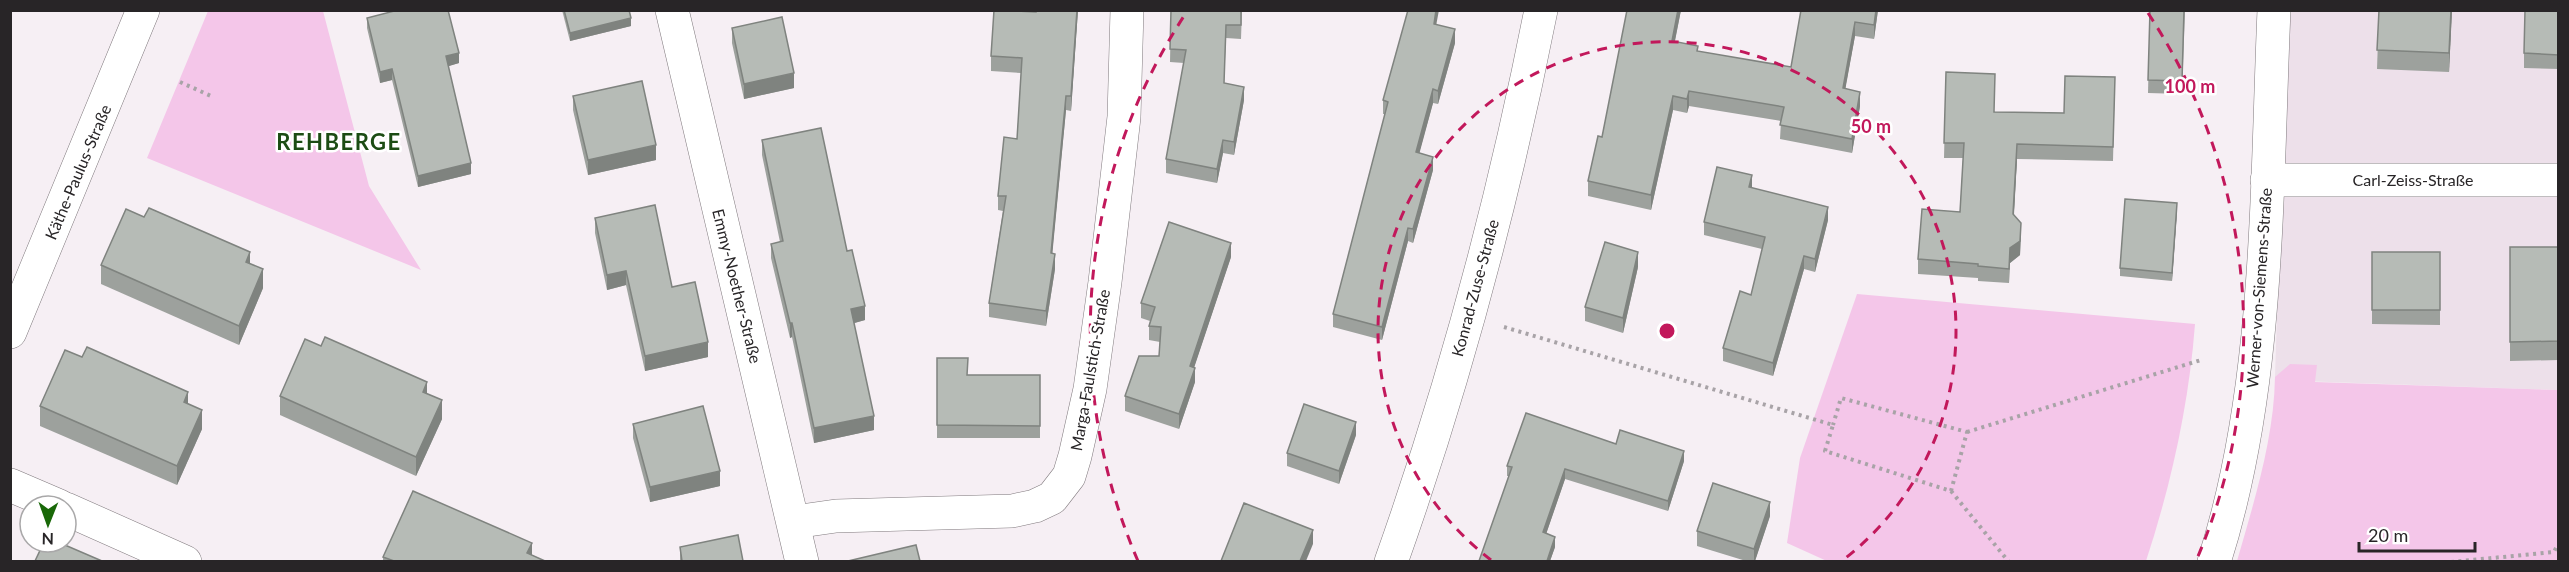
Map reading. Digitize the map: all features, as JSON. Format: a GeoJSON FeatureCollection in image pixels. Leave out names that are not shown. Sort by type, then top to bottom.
{"type":"FeatureCollection","features":[{"type":"Feature","properties":{"kind":"street","name":"Käthe-Paulus-Straße"},"geometry":{"type":"LineString","coordinates":[[10,332],[143,10]]}},
{"type":"Feature","properties":{"kind":"street","name":"Emmy-Noether-Straße"},"geometry":{"type":"LineString","coordinates":[[672,10],[802,561]]}},
{"type":"Feature","properties":{"kind":"street","name":"Marga-Faulstich-Straße"},"geometry":{"type":"LineString","coordinates":[[794,522],[836,516],[1012,511],[1035,506],[1052,498],[1069,476],[1090,389],[1105,282],[1124,117],[1127,10]]}},
{"type":"Feature","properties":{"kind":"street","name":"Konrad-Zuse-Straße"},"geometry":{"type":"LineString","coordinates":[[1391,561],[1423,472],[1469,317],[1521,110],[1541,10]]}},
{"type":"Feature","properties":{"kind":"street","name":"Werner-von-Siemens-Straße"},"geometry":{"type":"LineString","coordinates":[[2214,561],[2238,474],[2257,360],[2274,10]]}},
{"type":"Feature","properties":{"kind":"street","name":"Carl-Zeiss-Straße"},"geometry":{"type":"LineString","coordinates":[[2267,180],[2559,180]]}},
{"type":"Feature","properties":{"kind":"street"},"geometry":{"type":"LineString","coordinates":[[10,485],[31,494]]}},
{"type":"Feature","properties":{"kind":"street"},"geometry":{"type":"LineString","coordinates":[[78,514],[185,561]]}},
{"type":"Feature","properties":{"kind":"path"},"geometry":{"type":"LineString","coordinates":[[180,82],[211,96]]}},
{"type":"Feature","properties":{"kind":"path"},"geometry":{"type":"LineString","coordinates":[[1469,317],[1833,425]]}},
{"type":"Feature","properties":{"kind":"path"},"geometry":{"type":"LineString","coordinates":[[2010,561],[1951,491],[1825,451],[1841,399],[1967,432],[2201,360]]}},
{"type":"Feature","properties":{"kind":"path"},"geometry":{"type":"LineString","coordinates":[[1951,491],[1967,432]]}},
{"type":"Feature","properties":{"kind":"path"},"geometry":{"type":"LineString","coordinates":[[2554,552],[2559,544]]}},
{"type":"Feature","properties":{"kind":"path"},"geometry":{"type":"LineString","coordinates":[[2451,561],[2554,552],[2559,555]]}},
{"type":"Feature","properties":{"kind":"shaded area"},"geometry":{"type":"Polygon","coordinates":[[[208,11],[323,11],[369,186],[421,270],[147,158],[208,11]]]}},
{"type":"Feature","properties":{"kind":"shaded area"},"geometry":{"type":"Polygon","coordinates":[[[2287,11],[2558,11],[2558,390],[2301,381],[2275,377],[2287,11]]]}},
{"type":"Feature","properties":{"kind":"shaded area"},"geometry":{"type":"Polygon","coordinates":[[[1857,294],[2195,324],[2178,444],[2146,561],[1829,562],[1787,543],[1800,458],[1857,294]]]}},
{"type":"Feature","properties":{"kind":"shaded area"},"geometry":{"type":"Polygon","coordinates":[[[2290,364],[2317,365],[2315,382],[2558,390],[2558,561],[2237,561],[2267,447],[2275,377],[2290,364]]]}},
{"type":"Feature","properties":{"kind":"building"},"geometry":{"type":"Polygon","coordinates":[[[398,10],[448,10],[459,53],[446,56],[471,163],[418,176],[392,69],[380,72],[367,18],[398,10]]]}},
{"type":"Feature","properties":{"kind":"building"},"geometry":{"type":"Polygon","coordinates":[[[564,10],[629,10],[631,18],[570,33],[564,10]]]}},
{"type":"Feature","properties":{"kind":"building"},"geometry":{"type":"Polygon","coordinates":[[[994,10],[1036,12],[1036,10],[1077,10],[1071,96],[1066,96],[1051,253],[1055,254],[1046,311],[989,303],[1006,196],[998,196],[1004,137],[1017,139],[1022,58],[991,56],[994,10]]]}},
{"type":"Feature","properties":{"kind":"building"},"geometry":{"type":"Polygon","coordinates":[[[1171,10],[1241,10],[1241,25],[1226,25],[1224,83],[1244,87],[1234,142],[1223,140],[1217,169],[1166,159],[1186,50],[1170,49],[1171,10]]]}},
{"type":"Feature","properties":{"kind":"building"},"geometry":{"type":"Polygon","coordinates":[[[1408,10],[1436,10],[1434,24],[1455,29],[1438,91],[1433,89],[1416,152],[1433,157],[1413,229],[1408,228],[1382,327],[1333,314],[1388,102],[1383,100],[1408,10]]]}},
{"type":"Feature","properties":{"kind":"building"},"geometry":{"type":"Polygon","coordinates":[[[1627,10],[1678,10],[1672,41],[1698,46],[1697,51],[1791,67],[1801,10],[1876,10],[1874,25],[1855,22],[1843,88],[1860,92],[1852,139],[1780,125],[1784,107],[1689,91],[1687,99],[1673,96],[1651,195],[1588,181],[1598,136],[1602,137],[1627,10]]]}},
{"type":"Feature","properties":{"kind":"building"},"geometry":{"type":"Polygon","coordinates":[[[2150,10],[2184,10],[2182,81],[2148,80],[2150,10]]]}},
{"type":"Feature","properties":{"kind":"building"},"geometry":{"type":"Polygon","coordinates":[[[2379,10],[2451,10],[2449,53],[2377,50],[2379,10]]]}},
{"type":"Feature","properties":{"kind":"building"},"geometry":{"type":"Polygon","coordinates":[[[2525,10],[2559,10],[2559,55],[2524,53],[2525,10]]]}},
{"type":"Feature","properties":{"kind":"building"},"geometry":{"type":"Polygon","coordinates":[[[782,17],[794,73],[744,84],[732,28],[782,17]]]}},
{"type":"Feature","properties":{"kind":"building"},"geometry":{"type":"Polygon","coordinates":[[[1946,72],[1995,74],[1994,112],[2064,113],[2065,76],[2115,77],[2113,147],[2017,144],[2013,214],[2021,223],[2020,241],[2010,248],[2009,269],[1918,259],[1922,209],[1960,212],[1964,143],[1944,143],[1946,72]]]}},
{"type":"Feature","properties":{"kind":"building"},"geometry":{"type":"Polygon","coordinates":[[[642,81],[656,145],[588,160],[573,96],[642,81]]]}},
{"type":"Feature","properties":{"kind":"building"},"geometry":{"type":"Polygon","coordinates":[[[821,128],[847,251],[852,250],[865,306],[851,309],[874,416],[814,428],[792,323],[790,323],[771,244],[783,241],[762,140],[821,128]]]}},
{"type":"Feature","properties":{"kind":"building"},"geometry":{"type":"Polygon","coordinates":[[[1717,167],[1752,175],[1749,187],[1828,207],[1815,259],[1804,256],[1773,363],[1723,348],[1740,291],[1751,295],[1765,237],[1704,222],[1717,167]]]}},
{"type":"Feature","properties":{"kind":"building"},"geometry":{"type":"Polygon","coordinates":[[[2125,199],[2177,203],[2172,273],[2120,268],[2125,199]]]}},
{"type":"Feature","properties":{"kind":"building"},"geometry":{"type":"Polygon","coordinates":[[[655,205],[672,287],[695,282],[708,342],[645,356],[626,271],[607,275],[595,218],[655,205]]]}},
{"type":"Feature","properties":{"kind":"building"},"geometry":{"type":"Polygon","coordinates":[[[149,208],[250,252],[246,262],[263,269],[239,326],[101,265],[126,209],[144,217],[149,208]]]}},
{"type":"Feature","properties":{"kind":"building"},"geometry":{"type":"Polygon","coordinates":[[[1169,222],[1231,243],[1190,366],[1195,368],[1179,414],[1125,396],[1139,356],[1159,356],[1161,327],[1149,326],[1155,307],[1141,303],[1169,222]]]}},
{"type":"Feature","properties":{"kind":"building"},"geometry":{"type":"Polygon","coordinates":[[[1605,242],[1638,252],[1623,318],[1585,307],[1605,242]]]}},
{"type":"Feature","properties":{"kind":"building"},"geometry":{"type":"Polygon","coordinates":[[[2510,247],[2559,247],[2559,341],[2510,342],[2510,247]]]}},
{"type":"Feature","properties":{"kind":"building"},"geometry":{"type":"Polygon","coordinates":[[[2372,252],[2440,252],[2440,310],[2372,310],[2372,252]]]}},
{"type":"Feature","properties":{"kind":"building"},"geometry":{"type":"Polygon","coordinates":[[[325,337],[427,382],[423,392],[442,400],[416,457],[280,396],[305,339],[321,346],[325,337]]]}},
{"type":"Feature","properties":{"kind":"building"},"geometry":{"type":"Polygon","coordinates":[[[87,347],[188,392],[184,402],[202,410],[177,466],[40,406],[65,350],[82,357],[87,347]]]}},
{"type":"Feature","properties":{"kind":"building"},"geometry":{"type":"Polygon","coordinates":[[[937,358],[968,358],[967,375],[1040,375],[1040,426],[937,425],[937,358]]]}},
{"type":"Feature","properties":{"kind":"building"},"geometry":{"type":"Polygon","coordinates":[[[1304,404],[1356,422],[1339,471],[1287,453],[1304,404]]]}},
{"type":"Feature","properties":{"kind":"building"},"geometry":{"type":"Polygon","coordinates":[[[703,406],[720,471],[650,487],[633,424],[703,406]]]}},
{"type":"Feature","properties":{"kind":"building"},"geometry":{"type":"Polygon","coordinates":[[[1526,413],[1616,444],[1620,430],[1684,451],[1668,501],[1565,469],[1543,532],[1555,537],[1547,561],[1479,561],[1512,467],[1507,466],[1526,413]]]}},
{"type":"Feature","properties":{"kind":"building"},"geometry":{"type":"Polygon","coordinates":[[[1713,483],[1770,502],[1754,549],[1697,531],[1713,483]]]}},
{"type":"Feature","properties":{"kind":"building"},"geometry":{"type":"Polygon","coordinates":[[[413,491],[532,543],[527,553],[545,561],[394,561],[383,557],[413,491]]]}},
{"type":"Feature","properties":{"kind":"building"},"geometry":{"type":"Polygon","coordinates":[[[1244,503],[1313,530],[1300,561],[1221,561],[1244,503]]]}},
{"type":"Feature","properties":{"kind":"building"},"geometry":{"type":"Polygon","coordinates":[[[738,535],[743,561],[682,561],[680,547],[738,535]]]}},
{"type":"Feature","properties":{"kind":"building"},"geometry":{"type":"Polygon","coordinates":[[[916,545],[920,561],[848,561],[916,545]]]}},
{"type":"Feature","properties":{"kind":"building"},"geometry":{"type":"Polygon","coordinates":[[[78,551],[102,561],[35,561],[38,554],[78,554],[78,551]]]}},
{"type":"Feature","properties":{"kind":"district","name":"REHBERGE"},"geometry":{"type":"Point","coordinates":[339,142]}}]}
